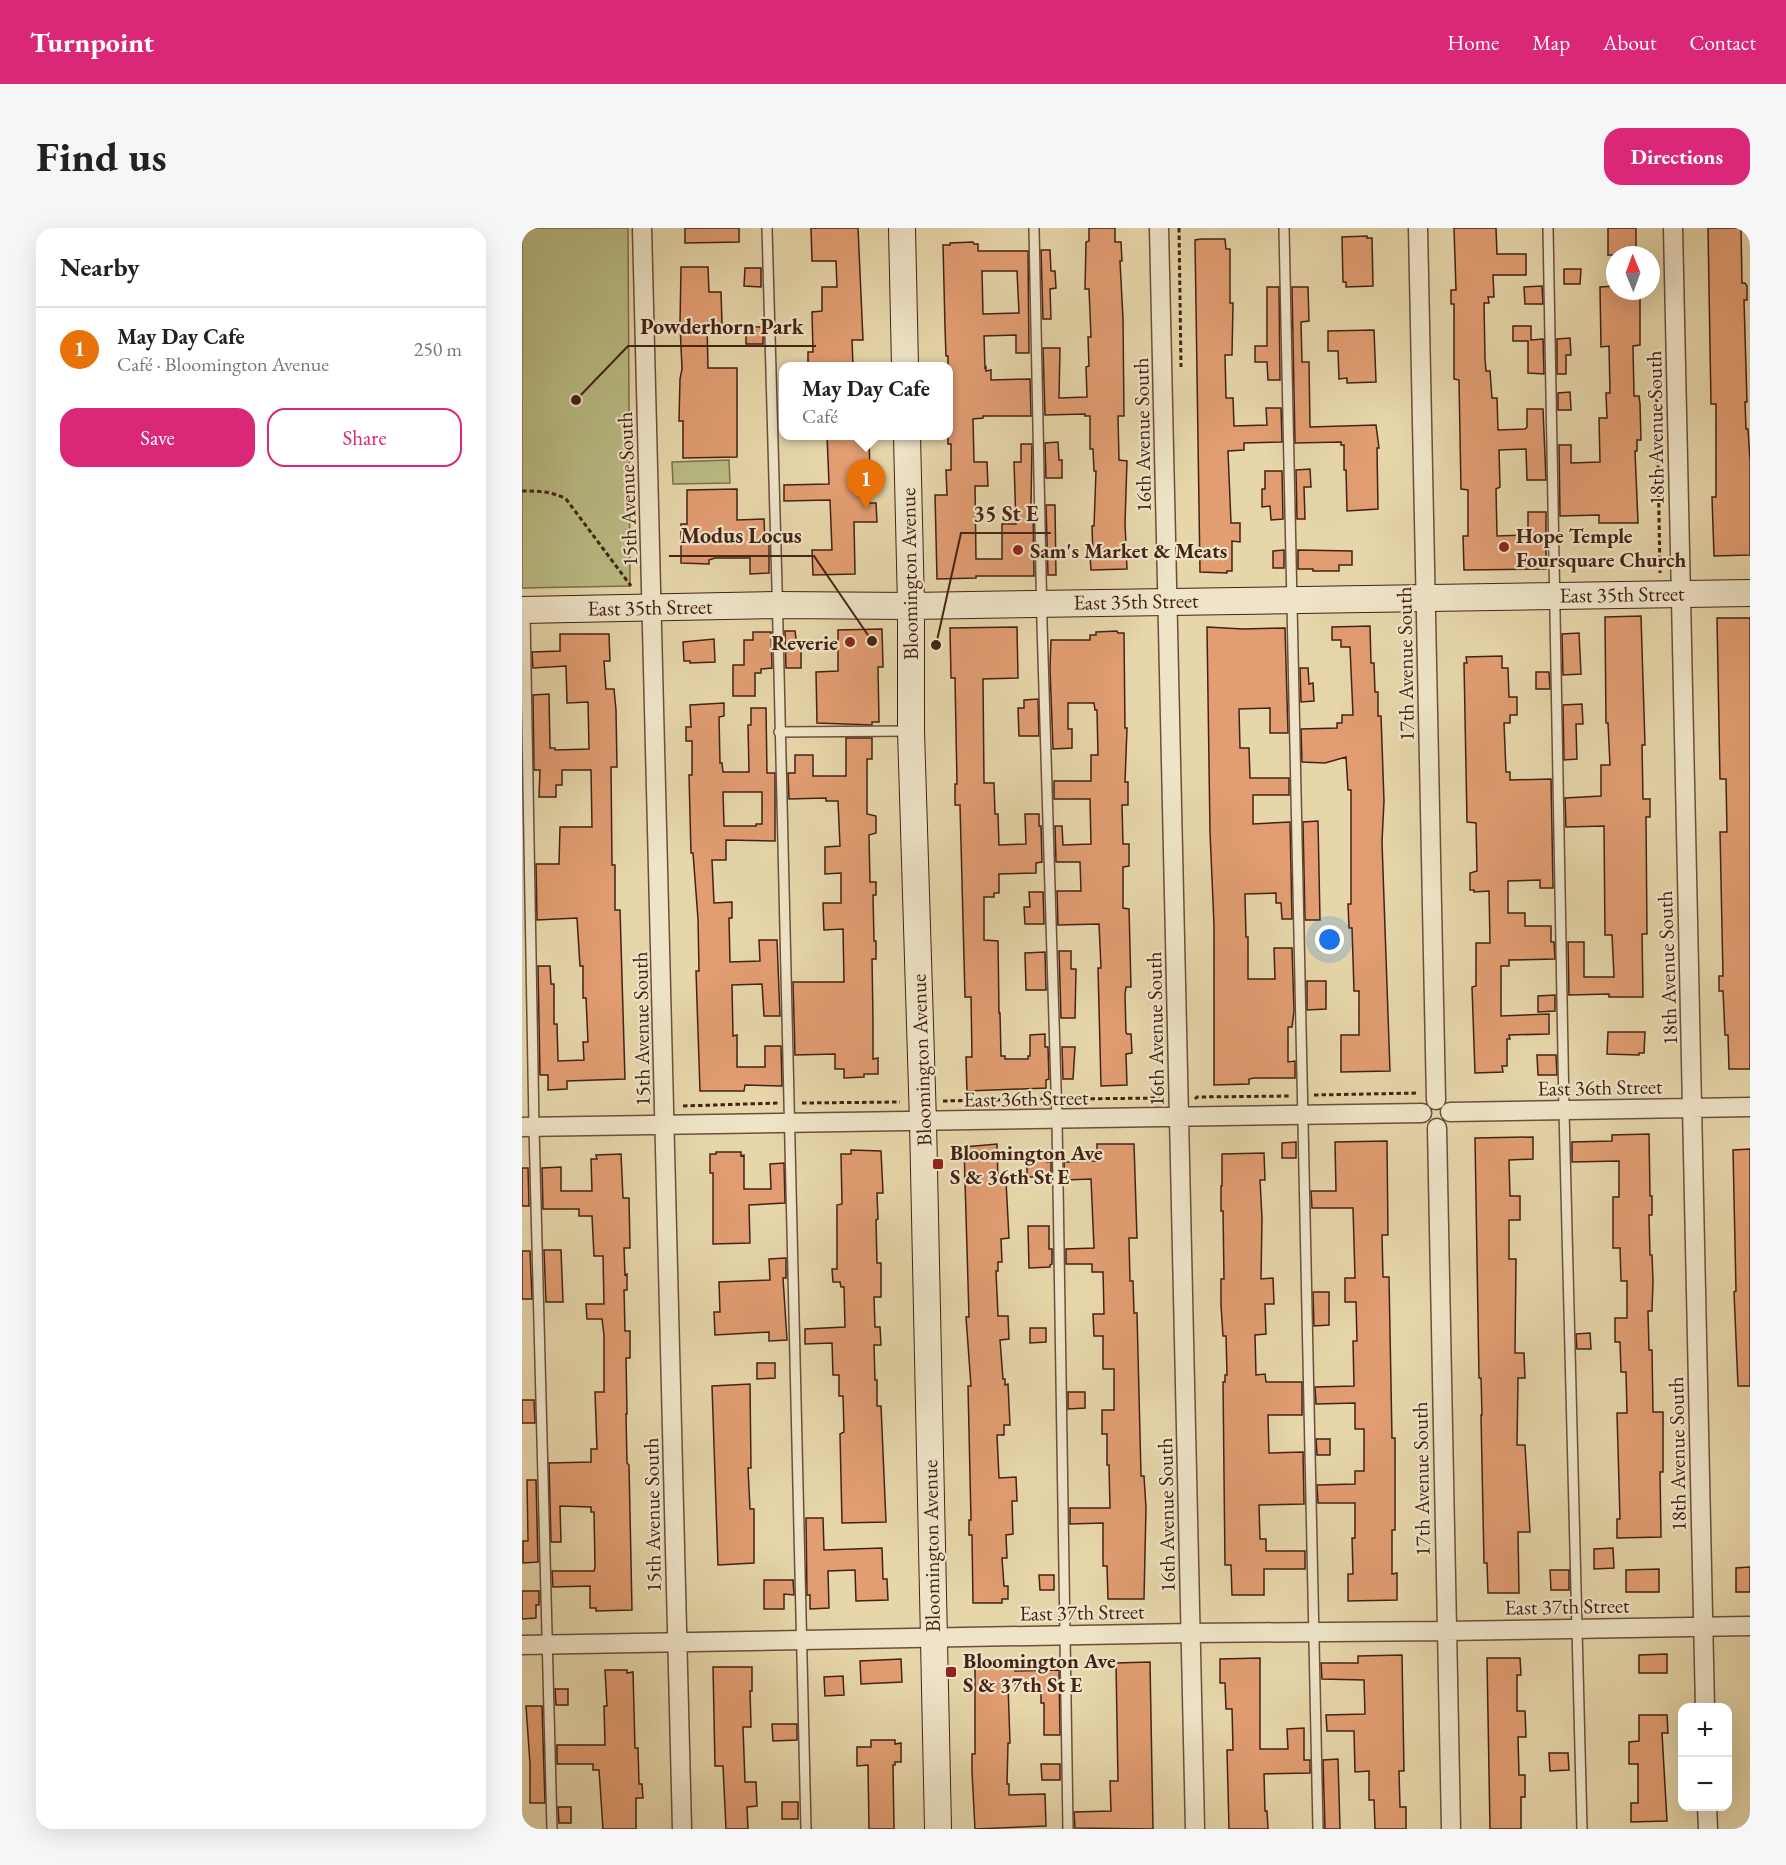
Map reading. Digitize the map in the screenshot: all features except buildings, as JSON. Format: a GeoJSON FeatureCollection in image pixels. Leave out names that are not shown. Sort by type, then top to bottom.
{"type":"FeatureCollection","features":[{"type":"Feature","properties":{"kind":"street","name":"15th Avenue South"},"geometry":{"type":"LineString","coordinates":[[642,228],[682,1829]]}},
{"type":"Feature","properties":{"kind":"street"},"geometry":{"type":"LineString","coordinates":[[902,228],[905,362]]}},
{"type":"Feature","properties":{"kind":"street","name":"16th Avenue South"},"geometry":{"type":"LineString","coordinates":[[1159,228],[1195,1829]]}},
{"type":"Feature","properties":{"kind":"street","name":"17th Avenue South"},"geometry":{"type":"LineString","coordinates":[[1418,228],[1436,1100]]}},
{"type":"Feature","properties":{"kind":"street","name":"18th Avenue South"},"geometry":{"type":"LineString","coordinates":[[1673,228],[1705,1703]]}},
{"type":"Feature","properties":{"kind":"street","name":"Bloomington Avenue"},"geometry":{"type":"LineString","coordinates":[[907,440],[911,731],[923,1122],[938,1829]]}},
{"type":"Feature","properties":{"kind":"street","name":"East 35th Street"},"geometry":{"type":"LineString","coordinates":[[524,610],[1750,592]]}},
{"type":"Feature","properties":{"kind":"street"},"geometry":{"type":"LineString","coordinates":[[1436,1100],[1443,1101],[1450,1112],[1447,1124],[1437,1128],[1425,1122],[1422,1113],[1424,1107],[1436,1100]]}},
{"type":"Feature","properties":{"kind":"street","name":"East 36th Street"},"geometry":{"type":"LineString","coordinates":[[1450,1112],[1750,1107]]}},
{"type":"Feature","properties":{"kind":"street","name":"East 36th Street"},"geometry":{"type":"LineString","coordinates":[[528,1127],[1422,1113]]}},
{"type":"Feature","properties":{"kind":"street","name":"17th Avenue South"},"geometry":{"type":"LineString","coordinates":[[1437,1128],[1451,1829]]}},
{"type":"Feature","properties":{"kind":"street","name":"East 37th Street"},"geometry":{"type":"LineString","coordinates":[[522,1645],[1191,1632],[1446,1632],[1750,1626]]}},
{"type":"Feature","properties":{"kind":"street"},"geometry":{"type":"LineString","coordinates":[[1707,1811],[1708,1829]]}},
{"type":"Feature","properties":{"kind":"lane"},"geometry":{"type":"LineString","coordinates":[[767,228],[806,1829]]}},
{"type":"Feature","properties":{"kind":"lane"},"geometry":{"type":"LineString","coordinates":[[1034,228],[1057,1120],[1068,1829]]}},
{"type":"Feature","properties":{"kind":"lane"},"geometry":{"type":"LineString","coordinates":[[1284,228],[1318,1829]]}},
{"type":"Feature","properties":{"kind":"lane"},"geometry":{"type":"LineString","coordinates":[[1548,228],[1564,1110],[1582,1829]]}},
{"type":"Feature","properties":{"kind":"lane"},"geometry":{"type":"LineString","coordinates":[[524,610],[528,1127],[548,1644],[552,1829]]}},
{"type":"Feature","properties":{"kind":"lane"},"geometry":{"type":"LineString","coordinates":[[779,732],[911,731]]}},
{"type":"Feature","properties":{"kind":"path"},"geometry":{"type":"LineString","coordinates":[[1656,347],[1660,573]]}},
{"type":"Feature","properties":{"kind":"path"},"geometry":{"type":"LineString","coordinates":[[522,491],[545,491],[566,499],[633,588]]}},
{"type":"Feature","properties":{"kind":"green space"},"geometry":{"type":"Polygon","coordinates":[[[522,228],[628,228],[630,586],[522,588],[522,228]]]}},
{"type":"Feature","properties":{"kind":"green space"},"geometry":{"type":"Polygon","coordinates":[[[729,460],[730,483],[673,484],[672,462],[729,460]]]}},
{"type":"Feature","properties":{"kind":"place","name":"Powderhorn Park"},"geometry":{"type":"Point","coordinates":[576,400]}},
{"type":"Feature","properties":{"kind":"place","name":"May Day Cafe"},"geometry":{"type":"Point","coordinates":[866,509]}},
{"type":"Feature","properties":{"kind":"place","name":"Hope Temple Foursquare Church"},"geometry":{"type":"Point","coordinates":[1504,547]}},
{"type":"Feature","properties":{"kind":"place","name":"Sam's Market & Meats"},"geometry":{"type":"Point","coordinates":[1018,550]}},
{"type":"Feature","properties":{"kind":"place","name":"Modus Locus"},"geometry":{"type":"Point","coordinates":[872,641]}},
{"type":"Feature","properties":{"kind":"place","name":"Reverie"},"geometry":{"type":"Point","coordinates":[850,642]}},
{"type":"Feature","properties":{"kind":"place","name":"35 St E"},"geometry":{"type":"Point","coordinates":[936,645]}},
{"type":"Feature","properties":{"kind":"place","name":"Bloomington Ave S & 36th St E"},"geometry":{"type":"Point","coordinates":[938,1164]}},
{"type":"Feature","properties":{"kind":"place","name":"Bloomington Ave S & 37th St E"},"geometry":{"type":"Point","coordinates":[951,1672]}}]}
